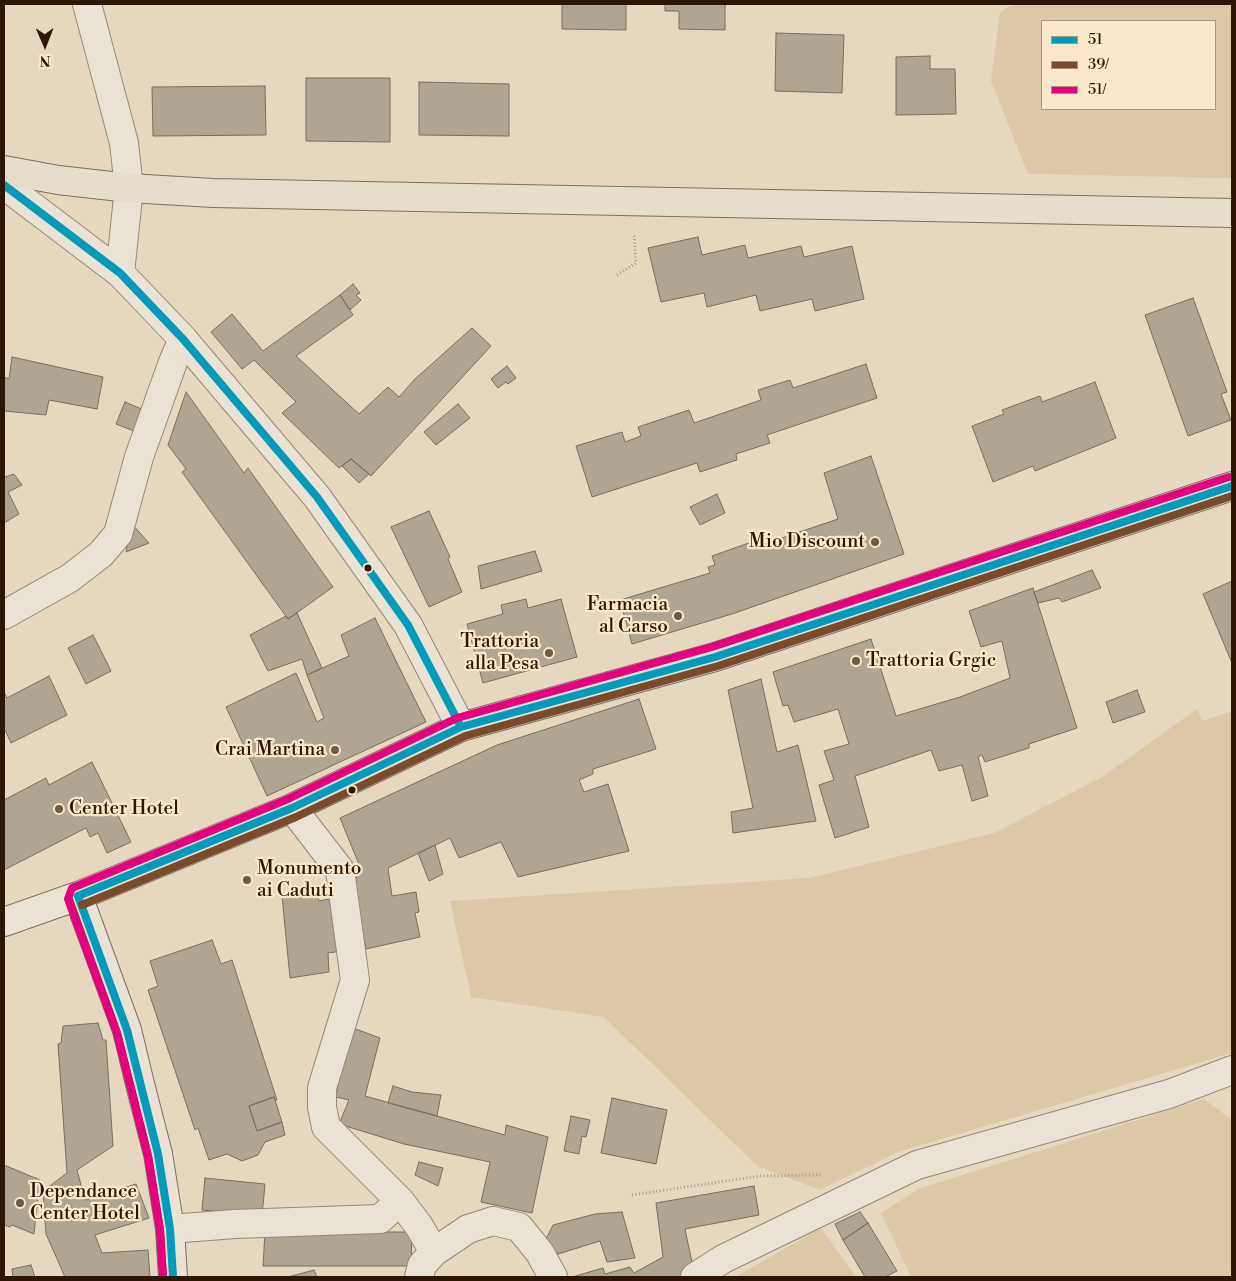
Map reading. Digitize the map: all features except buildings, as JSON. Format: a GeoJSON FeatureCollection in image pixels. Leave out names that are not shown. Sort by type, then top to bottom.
{"type":"FeatureCollection","features":[{"type":"Feature","properties":{"kind":"main road"},"geometry":{"type":"LineString","coordinates":[[4,170],[58,180],[129,188],[213,193],[1232,212]]}},
{"type":"Feature","properties":{"kind":"street"},"geometry":{"type":"LineString","coordinates":[[87,4],[124,143],[129,188],[120,273]]}},
{"type":"Feature","properties":{"kind":"street"},"geometry":{"type":"LineString","coordinates":[[4,185],[120,273],[184,339],[317,497],[386,593],[408,626],[461,727]]}},
{"type":"Feature","properties":{"kind":"street"},"geometry":{"type":"LineString","coordinates":[[4,615],[70,578],[100,554],[118,534],[139,457],[172,362],[184,339]]}},
{"type":"Feature","properties":{"kind":"street"},"geometry":{"type":"LineString","coordinates":[[4,922],[78,896],[292,808],[461,727],[715,657],[1232,486]]}},
{"type":"Feature","properties":{"kind":"street"},"geometry":{"type":"LineString","coordinates":[[292,808],[340,870],[355,980],[322,1088],[322,1107],[326,1127],[400,1202],[419,1226],[434,1252]]}},
{"type":"Feature","properties":{"kind":"street"},"geometry":{"type":"LineString","coordinates":[[78,896],[127,1030],[158,1154],[170,1229],[173,1277]]}},
{"type":"Feature","properties":{"kind":"street"},"geometry":{"type":"LineString","coordinates":[[695,1277],[723,1259],[917,1165],[1169,1094],[1232,1070]]}},
{"type":"Feature","properties":{"kind":"street"},"geometry":{"type":"LineString","coordinates":[[170,1229],[235,1224],[380,1219],[400,1202]]}},
{"type":"Feature","properties":{"kind":"street"},"geometry":{"type":"LineString","coordinates":[[418,1277],[422,1265],[434,1252],[468,1229],[493,1221],[519,1227],[540,1253],[553,1277]]}},
{"type":"Feature","properties":{"kind":"path"},"geometry":{"type":"LineString","coordinates":[[616,275],[636,262],[635,234],[628,230]]}},
{"type":"Feature","properties":{"kind":"path"},"geometry":{"type":"LineString","coordinates":[[632,1195],[760,1176],[830,1174]]}},
{"type":"Feature","properties":{"kind":"shaded area"},"geometry":{"type":"Polygon","coordinates":[[[1014,4],[1232,4],[1232,178],[1028,174],[991,81],[1000,12],[1014,4]]]}},
{"type":"Feature","properties":{"kind":"shaded area"},"geometry":{"type":"Polygon","coordinates":[[[1197,709],[1203,721],[1232,711],[1232,1053],[898,1152],[820,1190],[757,1166],[604,1017],[471,997],[450,901],[809,878],[994,833],[1102,777],[1197,709]]]}},
{"type":"Feature","properties":{"kind":"shaded area"},"geometry":{"type":"Polygon","coordinates":[[[1204,1099],[1232,1120],[1232,1277],[911,1277],[881,1213],[918,1189],[1204,1099]]]}},
{"type":"Feature","properties":{"kind":"shaded area"},"geometry":{"type":"Polygon","coordinates":[[[821,1228],[856,1277],[735,1277],[821,1228]]]}},
{"type":"Feature","properties":{"kind":"transit line","name":"51"},"geometry":{"type":"LineString","coordinates":[[4,185],[120,273],[183,339],[317,497],[408,625],[461,727]]}},
{"type":"Feature","properties":{"kind":"transit line","name":"51/"},"geometry":{"type":"LineString","coordinates":[[163,1277],[160,1230],[148,1156],[117,1033],[68,899],[72,888],[288,799],[457,718],[712,647],[1229,477]]}},
{"type":"Feature","properties":{"kind":"transit line","name":"51"},"geometry":{"type":"LineString","coordinates":[[78,896],[292,808],[461,727],[715,657],[1232,486]]}},
{"type":"Feature","properties":{"kind":"transit line","name":"39/"},"geometry":{"type":"LineString","coordinates":[[82,905],[296,817],[465,736],[718,666],[1232,496]]}},
{"type":"Feature","properties":{"kind":"transit line","name":"51"},"geometry":{"type":"LineString","coordinates":[[78,896],[127,1030],[158,1154],[170,1229],[173,1277]]}},
{"type":"Feature","properties":{"kind":"transit line","name":"39/"},"geometry":{"type":"LineString","coordinates":[[69,899],[117,1033],[148,1156],[160,1230],[163,1277]]}},
{"type":"Feature","properties":{"kind":"place","name":"Mio Discount"},"geometry":{"type":"Point","coordinates":[875,542]}},
{"type":"Feature","properties":{"kind":"place","name":"Farmacia al Carso"},"geometry":{"type":"Point","coordinates":[678,616]}},
{"type":"Feature","properties":{"kind":"place","name":"Trattoria alla Pesa"},"geometry":{"type":"Point","coordinates":[549,653]}},
{"type":"Feature","properties":{"kind":"place","name":"Trattoria Grgic"},"geometry":{"type":"Point","coordinates":[856,661]}},
{"type":"Feature","properties":{"kind":"place","name":"Crai Martina"},"geometry":{"type":"Point","coordinates":[335,750]}},
{"type":"Feature","properties":{"kind":"place","name":"Center Hotel"},"geometry":{"type":"Point","coordinates":[59,809]}},
{"type":"Feature","properties":{"kind":"place","name":"Monumento ai Caduti"},"geometry":{"type":"Point","coordinates":[247,880]}},
{"type":"Feature","properties":{"kind":"place","name":"Dependance Center Hotel"},"geometry":{"type":"Point","coordinates":[20,1203]}}]}
